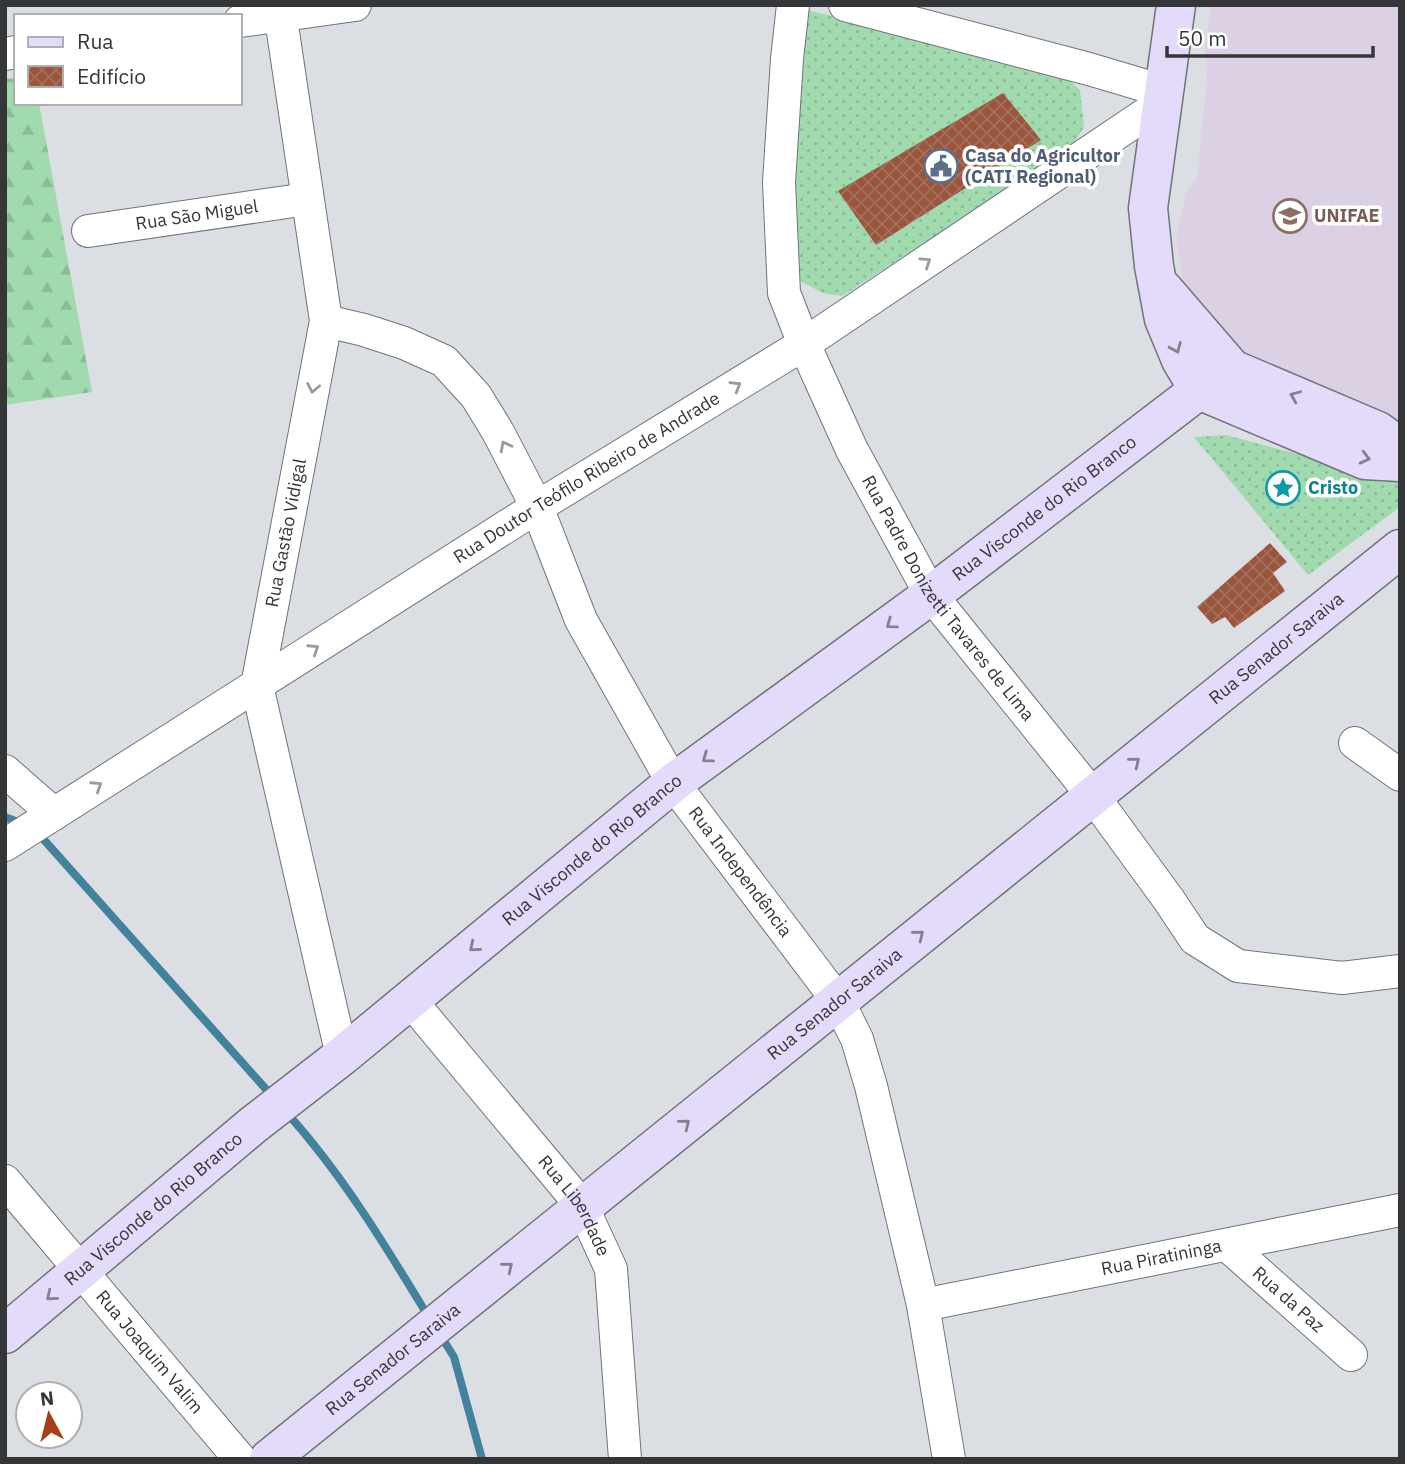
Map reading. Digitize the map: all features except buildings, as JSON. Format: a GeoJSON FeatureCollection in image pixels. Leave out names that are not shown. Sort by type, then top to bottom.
{"type":"FeatureCollection","features":[{"type":"Feature","properties":{"kind":"main road"},"geometry":{"type":"LineString","coordinates":[[1176,5],[1149,208],[1157,283],[1164,319],[1181,360],[1199,390],[1365,460],[1400,462]]}},
{"type":"Feature","properties":{"kind":"main road"},"geometry":{"type":"LineString","coordinates":[[1157,283],[1186,313],[1232,369],[1378,431],[1400,447]]}},
{"type":"Feature","properties":{"kind":"main road","name":"Rua Visconde do Rio Branco"},"geometry":{"type":"LineString","coordinates":[[5,1334],[253,1125],[342,1056],[673,783],[931,595],[1199,390],[1232,369]]}},
{"type":"Feature","properties":{"kind":"main road","name":"Rua Senador Saraiva"},"geometry":{"type":"LineString","coordinates":[[269,1459],[1400,549]]}},
{"type":"Feature","properties":{"kind":"street"},"geometry":{"type":"LineString","coordinates":[[242,20],[279,10],[355,5]]}},
{"type":"Feature","properties":{"kind":"street","name":"Rua Padre Donizetti Tavares de Lima"},"geometry":{"type":"LineString","coordinates":[[793,5],[779,182],[784,293],[852,450],[931,595],[1093,796],[1195,939],[1238,965],[1342,978],[1400,971]]}},
{"type":"Feature","properties":{"kind":"street"},"geometry":{"type":"LineString","coordinates":[[845,5],[1089,69],[1163,97]]}},
{"type":"Feature","properties":{"kind":"street","name":"Rua Gastão Vidigal"},"geometry":{"type":"LineString","coordinates":[[279,10],[326,321],[257,686],[342,1056]]}},
{"type":"Feature","properties":{"kind":"street","name":"Rua Doutor Teófilo Ribeiro de Andrade"},"geometry":{"type":"LineString","coordinates":[[29,829],[537,507],[804,344],[1163,97]]}},
{"type":"Feature","properties":{"kind":"street","name":"Rua São Miguel"},"geometry":{"type":"LineString","coordinates":[[88,231],[307,199]]}},
{"type":"Feature","properties":{"kind":"street","name":"Rua Independência"},"geometry":{"type":"LineString","coordinates":[[326,321],[394,340],[444,361],[475,396],[498,432],[537,507],[582,620],[673,783],[838,1001],[857,1039],[871,1086],[923,1305],[949,1459]]}},
{"type":"Feature","properties":{"kind":"street"},"geometry":{"type":"LineString","coordinates":[[1355,743],[1400,775]]}},
{"type":"Feature","properties":{"kind":"street"},"geometry":{"type":"LineString","coordinates":[[5,771],[29,829]]}},
{"type":"Feature","properties":{"kind":"street","name":"Rua Liberdade"},"geometry":{"type":"LineString","coordinates":[[410,1000],[582,1206],[611,1269],[625,1459]]}},
{"type":"Feature","properties":{"kind":"street","name":"Rua Joaquim Valim"},"geometry":{"type":"LineString","coordinates":[[5,1181],[240,1459]]}},
{"type":"Feature","properties":{"kind":"street","name":"Rua Piratininga"},"geometry":{"type":"LineString","coordinates":[[923,1305],[1400,1210]]}},
{"type":"Feature","properties":{"kind":"street","name":"Rua da Paz"},"geometry":{"type":"LineString","coordinates":[[1227,1245],[1351,1355]]}},
{"type":"Feature","properties":{"kind":"shaded area","name":"UNIFAE"},"geometry":{"type":"Polygon","coordinates":[[[1211,5],[1400,5],[1400,423],[1253,364],[1200,311],[1183,280],[1176,239],[1186,193],[1197,177],[1207,78],[1205,48],[1211,5]]]}},
{"type":"Feature","properties":{"kind":"green space"},"geometry":{"type":"Polygon","coordinates":[[[808,10],[1064,75],[1080,90],[1084,127],[1070,149],[842,296],[823,293],[800,281],[795,163],[798,18],[808,10]]]}},
{"type":"Feature","properties":{"kind":"green space"},"geometry":{"type":"Polygon","coordinates":[[[14,78],[14,105],[39,105],[92,392],[5,405],[5,79],[14,78]]]}},
{"type":"Feature","properties":{"kind":"green space"},"geometry":{"type":"Polygon","coordinates":[[[1226,435],[1400,481],[1400,507],[1308,575],[1194,437],[1226,435]]]}},
{"type":"Feature","properties":{"kind":"waterway"},"geometry":{"type":"LineString","coordinates":[[5,817],[23,824]]}},
{"type":"Feature","properties":{"kind":"waterway"},"geometry":{"type":"LineString","coordinates":[[37,832],[273,1097]]}},
{"type":"Feature","properties":{"kind":"waterway"},"geometry":{"type":"LineString","coordinates":[[286,1112],[344,1185],[428,1316]]}},
{"type":"Feature","properties":{"kind":"waterway"},"geometry":{"type":"LineString","coordinates":[[439,1333],[454,1357],[482,1459]]}},
{"type":"Feature","properties":{"kind":"place","name":"Casa do Agricultor (CATI Regional)"},"geometry":{"type":"Point","coordinates":[941,166]}},
{"type":"Feature","properties":{"kind":"place","name":"UNIFAE"},"geometry":{"type":"Point","coordinates":[1290,216]}},
{"type":"Feature","properties":{"kind":"place","name":"Cristo"},"geometry":{"type":"Point","coordinates":[1283,488]}}]}
